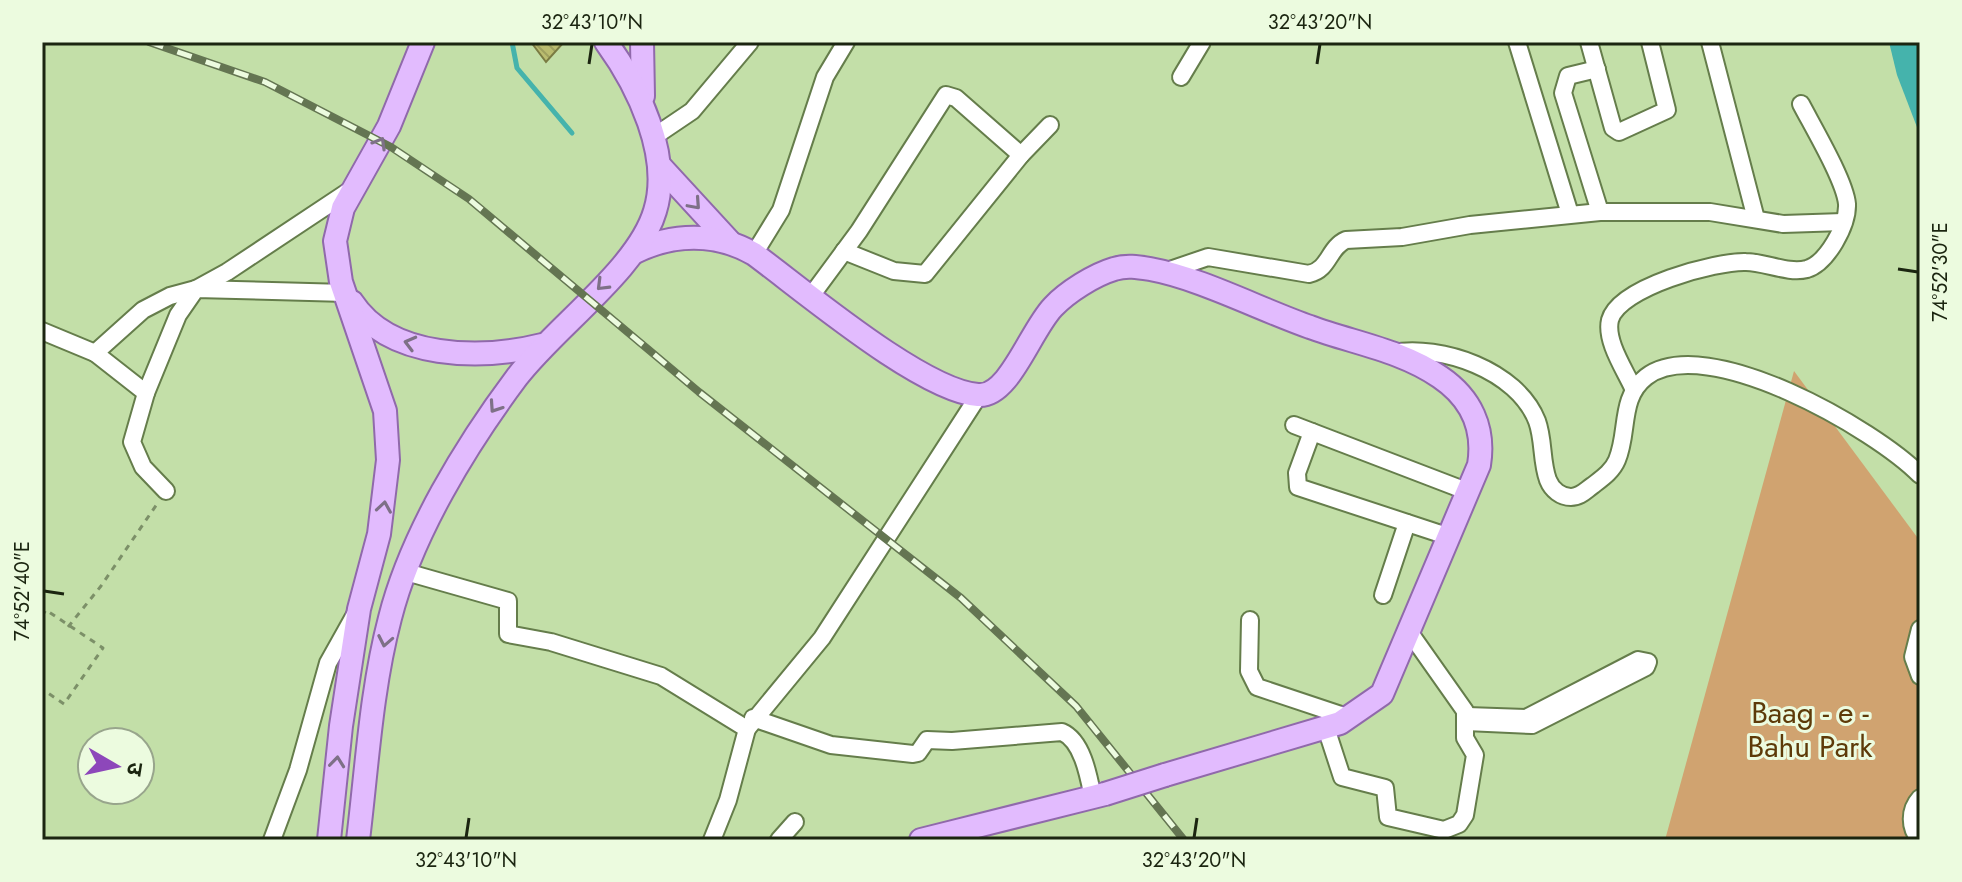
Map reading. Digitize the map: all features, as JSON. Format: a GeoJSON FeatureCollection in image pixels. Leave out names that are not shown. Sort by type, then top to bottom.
{"type":"FeatureCollection","features":[{"type":"Feature","properties":{"kind":"main road"},"geometry":{"type":"LineString","coordinates":[[329,840],[341,726],[359,609],[384,509],[388,432],[379,389],[337,264],[335,241],[343,208],[393,118],[423,42]]}},
{"type":"Feature","properties":{"kind":"main road"},"geometry":{"type":"LineString","coordinates":[[358,840],[382,658],[390,618],[406,572],[472,442],[542,345],[633,253],[649,231],[656,208],[660,166],[645,115],[627,76],[606,42]]}},
{"type":"Feature","properties":{"kind":"main road"},"geometry":{"type":"LineString","coordinates":[[642,42],[645,115]]}},
{"type":"Feature","properties":{"kind":"main road"},"geometry":{"type":"LineString","coordinates":[[660,166],[729,241],[754,254],[924,375],[979,395],[991,395],[1005,384],[1029,338],[1054,306],[1111,270],[1127,266],[1163,272],[1305,326],[1392,353],[1440,376],[1473,411],[1482,444],[1469,492],[1388,686],[1369,705],[1350,718],[1326,728],[1099,796],[921,840]]}},
{"type":"Feature","properties":{"kind":"main road"},"geometry":{"type":"LineString","coordinates":[[633,253],[656,243],[686,237],[729,241]]}},
{"type":"Feature","properties":{"kind":"main road"},"geometry":{"type":"LineString","coordinates":[[346,293],[372,326],[413,345],[477,353],[512,352],[542,345]]}},
{"type":"Feature","properties":{"kind":"street"},"geometry":{"type":"LineString","coordinates":[[652,138],[692,111],[750,42]]}},
{"type":"Feature","properties":{"kind":"street"},"geometry":{"type":"LineString","coordinates":[[754,254],[781,210],[825,77],[846,42]]}},
{"type":"Feature","properties":{"kind":"street"},"geometry":{"type":"LineString","coordinates":[[1181,77],[1202,42]]}},
{"type":"Feature","properties":{"kind":"street"},"geometry":{"type":"LineString","coordinates":[[1517,42],[1570,214]]}},
{"type":"Feature","properties":{"kind":"street"},"geometry":{"type":"LineString","coordinates":[[1589,42],[1616,132],[1661,115],[1668,104],[1650,42]]}},
{"type":"Feature","properties":{"kind":"street"},"geometry":{"type":"LineString","coordinates":[[1710,42],[1756,219]]}},
{"type":"Feature","properties":{"kind":"street"},"geometry":{"type":"LineString","coordinates":[[1597,69],[1568,76],[1563,93],[1600,212]]}},
{"type":"Feature","properties":{"kind":"street"},"geometry":{"type":"LineString","coordinates":[[811,296],[946,95],[956,98],[1021,155]]}},
{"type":"Feature","properties":{"kind":"street"},"geometry":{"type":"LineString","coordinates":[[1392,353],[1417,348],[1457,356],[1495,375],[1536,417],[1548,480],[1561,495],[1570,498],[1580,496],[1611,470],[1617,460],[1633,388],[1609,329],[1615,308],[1661,283],[1719,264],[1750,261],[1805,269],[1822,260],[1843,222],[1846,199],[1801,104]]}},
{"type":"Feature","properties":{"kind":"street"},"geometry":{"type":"LineString","coordinates":[[844,251],[894,271],[925,274],[1021,155],[1050,125]]}},
{"type":"Feature","properties":{"kind":"street"},"geometry":{"type":"LineString","coordinates":[[95,353],[120,328],[156,301],[196,289],[353,188]]}},
{"type":"Feature","properties":{"kind":"street"},"geometry":{"type":"LineString","coordinates":[[1163,272],[1208,257],[1309,274],[1346,240],[1402,237],[1570,214],[1710,212],[1796,224],[1843,222]]}},
{"type":"Feature","properties":{"kind":"street"},"geometry":{"type":"LineString","coordinates":[[196,289],[346,293]]}},
{"type":"Feature","properties":{"kind":"street"},"geometry":{"type":"LineString","coordinates":[[166,491],[133,451],[133,430],[178,315],[196,289]]}},
{"type":"Feature","properties":{"kind":"street"},"geometry":{"type":"LineString","coordinates":[[42,331],[95,353],[146,393]]}},
{"type":"Feature","properties":{"kind":"street"},"geometry":{"type":"LineString","coordinates":[[1633,388],[1649,374],[1683,367],[1765,379],[1820,407],[1904,459],[1920,475]]}},
{"type":"Feature","properties":{"kind":"street"},"geometry":{"type":"LineString","coordinates":[[712,840],[728,800],[750,724],[822,638],[979,395]]}},
{"type":"Feature","properties":{"kind":"street"},"geometry":{"type":"LineString","coordinates":[[1294,425],[1469,492]]}},
{"type":"Feature","properties":{"kind":"street"},"geometry":{"type":"LineString","coordinates":[[1312,432],[1297,473],[1298,487],[1450,537]]}},
{"type":"Feature","properties":{"kind":"street"},"geometry":{"type":"LineString","coordinates":[[1383,595],[1407,523]]}},
{"type":"Feature","properties":{"kind":"street"},"geometry":{"type":"LineString","coordinates":[[406,572],[500,599],[508,634],[551,642],[661,676],[750,724],[831,745],[916,754],[927,740],[952,741],[1062,732],[1072,740],[1099,796]]}},
{"type":"Feature","properties":{"kind":"street"},"geometry":{"type":"LineString","coordinates":[[272,840],[298,770],[328,663],[359,609]]}},
{"type":"Feature","properties":{"kind":"street"},"geometry":{"type":"LineString","coordinates":[[1250,620],[1249,671],[1257,687],[1350,718]]}},
{"type":"Feature","properties":{"kind":"street"},"geometry":{"type":"LineString","coordinates":[[1920,629],[1913,657],[1920,676]]}},
{"type":"Feature","properties":{"kind":"street"},"geometry":{"type":"LineString","coordinates":[[1326,728],[1342,777],[1385,788],[1388,817],[1444,830],[1459,824],[1465,815],[1475,755],[1465,738],[1466,719],[1410,633]]}},
{"type":"Feature","properties":{"kind":"street"},"geometry":{"type":"LineString","coordinates":[[1638,660],[1648,662],[1646,667],[1532,725],[1466,719],[1526,718],[1638,660]]}},
{"type":"Feature","properties":{"kind":"street"},"geometry":{"type":"LineString","coordinates":[[1920,798],[1912,818],[1914,833],[1920,840]]}},
{"type":"Feature","properties":{"kind":"street"},"geometry":{"type":"LineString","coordinates":[[779,840],[795,822]]}},
{"type":"Feature","properties":{"kind":"path"},"geometry":{"type":"LineString","coordinates":[[68,627],[101,586],[166,491]]}},
{"type":"Feature","properties":{"kind":"path"},"geometry":{"type":"LineString","coordinates":[[42,616],[46,610],[103,648],[64,704],[42,689]]}},
{"type":"Feature","properties":{"kind":"green space","name":"Baag - e - Bahu Park"},"geometry":{"type":"Polygon","coordinates":[[[1794,371],[1920,541],[1920,840],[1665,840],[1794,371]]]}},
{"type":"Feature","properties":{"kind":"water"},"geometry":{"type":"Polygon","coordinates":[[[1889,42],[1920,42],[1920,135],[1897,75],[1889,42]]]}},
{"type":"Feature","properties":{"kind":"building"},"geometry":{"type":"Polygon","coordinates":[[[531,42],[564,42],[546,62],[531,42]]]}},
{"type":"Feature","properties":{"kind":"waterway"},"geometry":{"type":"LineString","coordinates":[[512,42],[517,68],[572,133]]}},
{"type":"Feature","properties":{"kind":"railway"},"geometry":{"type":"LineString","coordinates":[[149,42],[265,82],[391,147],[469,199],[699,392],[961,598],[1076,706],[1184,840]]}}]}
